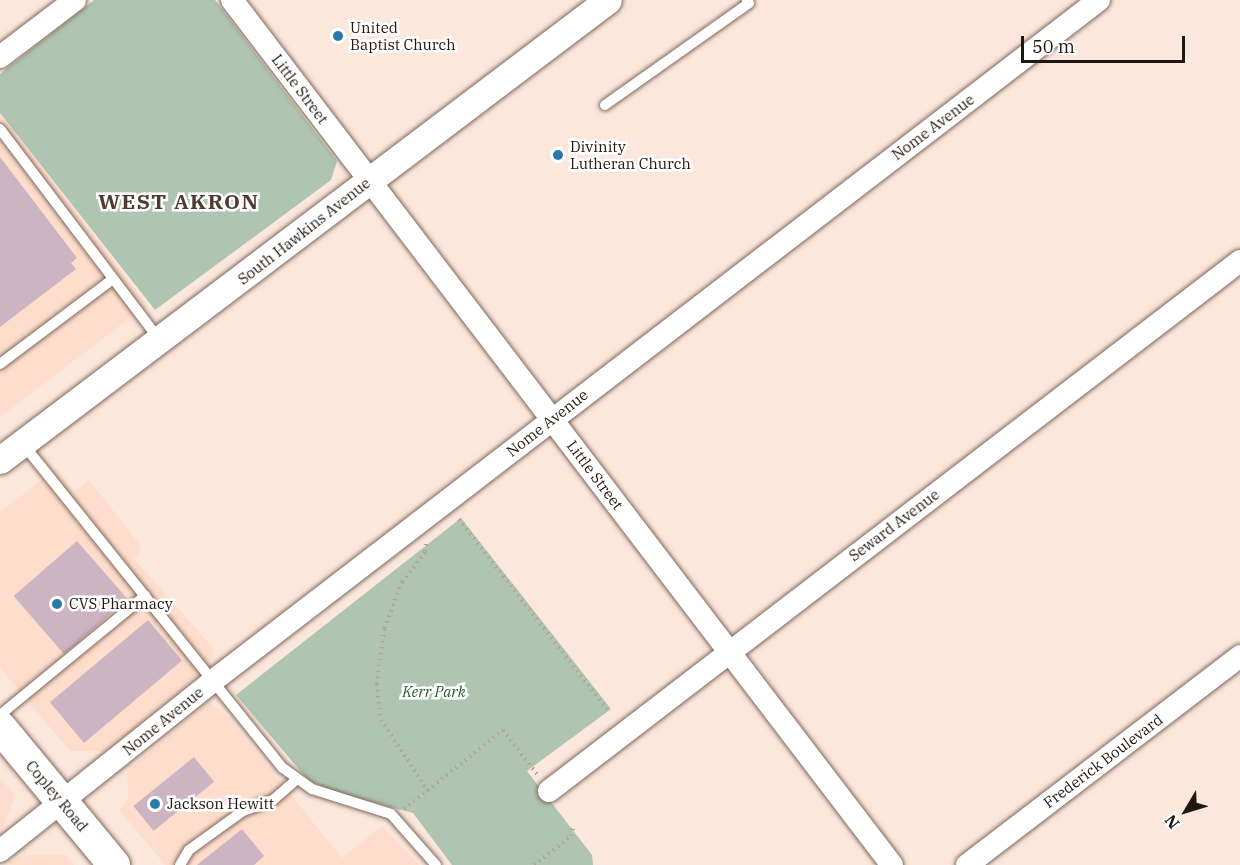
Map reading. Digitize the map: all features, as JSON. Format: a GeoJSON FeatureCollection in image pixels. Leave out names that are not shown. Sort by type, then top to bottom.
{"type":"FeatureCollection","features":[{"type":"Feature","properties":{"kind":"main road","name":"Copley Road"},"geometry":{"type":"LineString","coordinates":[[0,728],[114,865]]}},
{"type":"Feature","properties":{"kind":"street"},"geometry":{"type":"LineString","coordinates":[[0,57],[75,0]]}},
{"type":"Feature","properties":{"kind":"street","name":"Little Street"},"geometry":{"type":"LineString","coordinates":[[232,0],[892,865]]}},
{"type":"Feature","properties":{"kind":"street","name":"South Hawkins Avenue"},"geometry":{"type":"LineString","coordinates":[[0,460],[161,342],[608,0]]}},
{"type":"Feature","properties":{"kind":"street","name":"Nome Avenue"},"geometry":{"type":"LineString","coordinates":[[0,851],[214,680],[1099,0]]}},
{"type":"Feature","properties":{"kind":"street","name":"Seward Avenue"},"geometry":{"type":"LineString","coordinates":[[549,791],[1240,261]]}},
{"type":"Feature","properties":{"kind":"street","name":"Frederick Boulevard"},"geometry":{"type":"LineString","coordinates":[[967,865],[1240,656]]}},
{"type":"Feature","properties":{"kind":"lane"},"geometry":{"type":"LineString","coordinates":[[605,105],[749,3],[747,0]]}},
{"type":"Feature","properties":{"kind":"lane"},"geometry":{"type":"LineString","coordinates":[[0,129],[161,342]]}},
{"type":"Feature","properties":{"kind":"lane"},"geometry":{"type":"LineString","coordinates":[[0,364],[113,279]]}},
{"type":"Feature","properties":{"kind":"lane"},"geometry":{"type":"LineString","coordinates":[[22,444],[283,768],[296,780],[312,789],[373,806],[394,817],[436,865]]}},
{"type":"Feature","properties":{"kind":"lane"},"geometry":{"type":"LineString","coordinates":[[0,715],[145,596]]}},
{"type":"Feature","properties":{"kind":"lane"},"geometry":{"type":"LineString","coordinates":[[180,865],[189,850],[243,811],[273,800],[296,780]]}},
{"type":"Feature","properties":{"kind":"path"},"geometry":{"type":"LineString","coordinates":[[459,518],[607,709]]}},
{"type":"Feature","properties":{"kind":"path"},"geometry":{"type":"LineString","coordinates":[[426,543],[424,552],[402,582],[384,629],[377,684],[381,720],[428,790]]}},
{"type":"Feature","properties":{"kind":"path"},"geometry":{"type":"LineString","coordinates":[[394,817],[503,730],[549,791]]}},
{"type":"Feature","properties":{"kind":"path"},"geometry":{"type":"LineString","coordinates":[[534,865],[571,836],[574,825]]}},
{"type":"Feature","properties":{"kind":"shaded area"},"geometry":{"type":"Polygon","coordinates":[[[0,113],[147,305],[0,417],[0,113]]]}},
{"type":"Feature","properties":{"kind":"shaded area"},"geometry":{"type":"Polygon","coordinates":[[[56,469],[75,492],[89,480],[141,546],[135,560],[215,650],[205,672],[111,751],[70,751],[0,668],[0,512],[56,469]]]}},
{"type":"Feature","properties":{"kind":"shaded area"},"geometry":{"type":"Polygon","coordinates":[[[208,702],[226,715],[342,858],[382,826],[419,865],[165,865],[120,811],[128,798],[127,771],[208,702]]]}},
{"type":"Feature","properties":{"kind":"shaded area"},"geometry":{"type":"Polygon","coordinates":[[[0,778],[15,795],[0,837],[0,778]]]}},
{"type":"Feature","properties":{"kind":"shaded area"},"geometry":{"type":"Polygon","coordinates":[[[65,854],[74,865],[9,865],[20,856],[65,854]]]}},
{"type":"Feature","properties":{"kind":"green space"},"geometry":{"type":"Polygon","coordinates":[[[94,0],[215,0],[337,161],[331,180],[155,310],[0,113],[0,74],[94,0]]]}},
{"type":"Feature","properties":{"kind":"green space","name":"Kerr Park"},"geometry":{"type":"Polygon","coordinates":[[[461,518],[611,709],[527,771],[592,855],[593,865],[452,865],[413,813],[332,791],[308,780],[236,695],[461,518]]]}},
{"type":"Feature","properties":{"kind":"building"},"geometry":{"type":"Polygon","coordinates":[[[0,157],[77,258],[71,263],[76,269],[0,327],[0,157]]]}},
{"type":"Feature","properties":{"kind":"building"},"geometry":{"type":"Polygon","coordinates":[[[77,541],[128,599],[64,654],[14,596],[77,541]]]}},
{"type":"Feature","properties":{"kind":"building"},"geometry":{"type":"Polygon","coordinates":[[[148,620],[182,661],[84,743],[50,702],[148,620]]]}},
{"type":"Feature","properties":{"kind":"building"},"geometry":{"type":"Polygon","coordinates":[[[194,757],[214,782],[154,831],[133,806],[194,757]]]}},
{"type":"Feature","properties":{"kind":"building"},"geometry":{"type":"Polygon","coordinates":[[[242,829],[264,856],[254,865],[197,865],[242,829]]]}},
{"type":"Feature","properties":{"kind":"place","name":"United Baptist Church"},"geometry":{"type":"Point","coordinates":[338,36]}},
{"type":"Feature","properties":{"kind":"place","name":"Divinity Lutheran Church"},"geometry":{"type":"Point","coordinates":[558,155]}},
{"type":"Feature","properties":{"kind":"place","name":"CVS Pharmacy"},"geometry":{"type":"Point","coordinates":[57,604]}},
{"type":"Feature","properties":{"kind":"place","name":"Jackson Hewitt"},"geometry":{"type":"Point","coordinates":[155,804]}},
{"type":"Feature","properties":{"kind":"district","name":"WEST AKRON"},"geometry":{"type":"Point","coordinates":[179,201]}}]}
